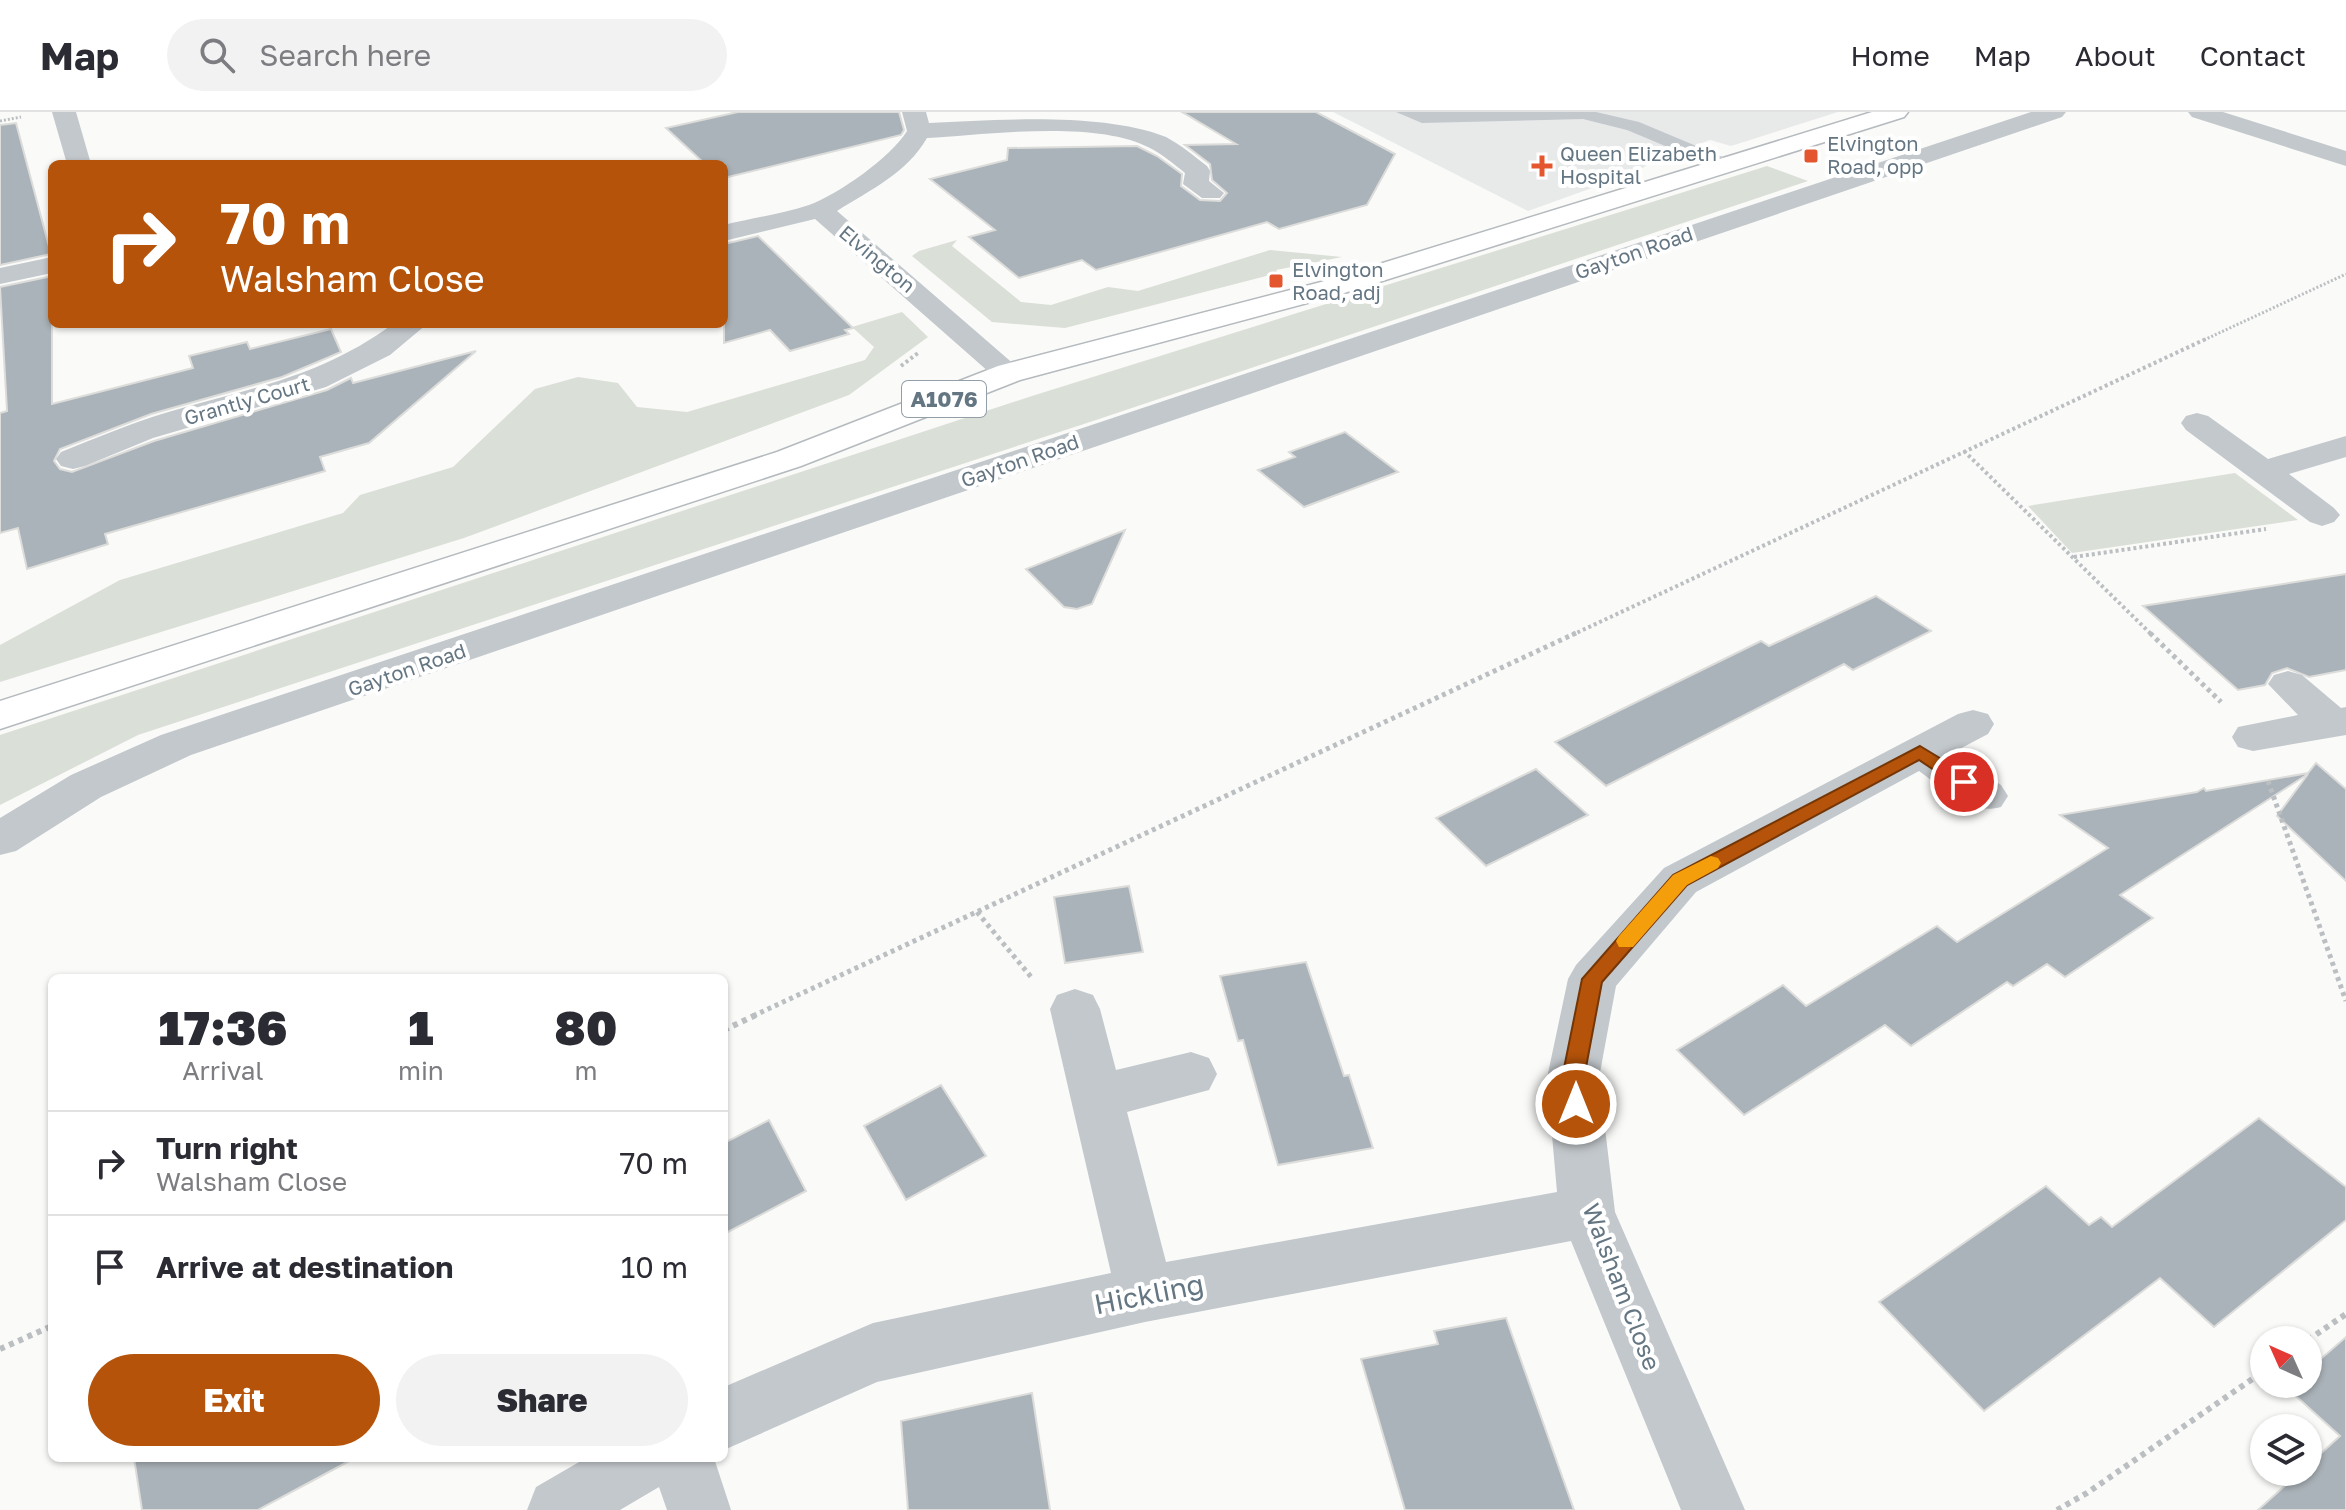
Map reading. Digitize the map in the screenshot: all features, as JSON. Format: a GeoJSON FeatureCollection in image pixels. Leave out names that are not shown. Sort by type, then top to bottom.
{"type":"FeatureCollection","features":[{"type":"Feature","properties":{"kind":"main road","name":"A1076"},"geometry":{"type":"LineString","coordinates":[[0,715],[789,459],[1009,373],[1331,288],[1896,112]]}},
{"type":"Feature","properties":{"kind":"street"},"geometry":{"type":"LineString","coordinates":[[64,112],[78,160]]}},
{"type":"Feature","properties":{"kind":"street","name":"Gayton Road"},"geometry":{"type":"LineString","coordinates":[[0,839],[86,786],[176,745],[2054,112]]}},
{"type":"Feature","properties":{"kind":"street"},"geometry":{"type":"LineString","coordinates":[[2200,112],[2346,159]]}},
{"type":"Feature","properties":{"kind":"street"},"geometry":{"type":"LineString","coordinates":[[916,122],[1115,129],[1158,142],[1198,171],[1196,184],[1211,193]]}},
{"type":"Feature","properties":{"kind":"street","name":"Elvington"},"geometry":{"type":"LineString","coordinates":[[916,122],[906,153],[882,172],[820,210],[1009,373]]}},
{"type":"Feature","properties":{"kind":"street"},"geometry":{"type":"LineString","coordinates":[[728,232],[820,210]]}},
{"type":"Feature","properties":{"kind":"street"},"geometry":{"type":"LineString","coordinates":[[0,276],[48,266]]}},
{"type":"Feature","properties":{"kind":"street","name":"Grantly Court"},"geometry":{"type":"LineString","coordinates":[[73,459],[141,431],[267,397],[341,372],[388,344],[407,328]]}},
{"type":"Feature","properties":{"kind":"street"},"geometry":{"type":"LineString","coordinates":[[2197,423],[2322,515]]}},
{"type":"Feature","properties":{"kind":"street"},"geometry":{"type":"LineString","coordinates":[[2263,471],[2346,446]]}},
{"type":"Feature","properties":{"kind":"street"},"geometry":{"type":"LineString","coordinates":[[2288,684],[2340,722]]}},
{"type":"Feature","properties":{"kind":"street"},"geometry":{"type":"LineString","coordinates":[[2253,737],[2340,722]]}},
{"type":"Feature","properties":{"kind":"street","name":"Walsham Close"},"geometry":{"type":"LineString","coordinates":[[1713,1510],[1587,1212],[1573,1078],[1593,979],[1680,880],[1973,724]]}},
{"type":"Feature","properties":{"kind":"street"},"geometry":{"type":"LineString","coordinates":[[1920,752],[1986,796]]}},
{"type":"Feature","properties":{"kind":"street"},"geometry":{"type":"LineString","coordinates":[[1075,1009],[1145,1294]]}},
{"type":"Feature","properties":{"kind":"street"},"geometry":{"type":"LineString","coordinates":[[1097,1097],[1191,1074]]}},
{"type":"Feature","properties":{"kind":"street","name":"Hickling"},"geometry":{"type":"LineString","coordinates":[[728,1417],[873,1353],[1145,1294],[1587,1212]]}},
{"type":"Feature","properties":{"kind":"street"},"geometry":{"type":"LineString","coordinates":[[559,1510],[640,1462]]}},
{"type":"Feature","properties":{"kind":"street"},"geometry":{"type":"LineString","coordinates":[[683,1462],[699,1510]]}},
{"type":"Feature","properties":{"kind":"lane"},"geometry":{"type":"LineString","coordinates":[[1404,112],[1422,118],[1544,113],[1610,118],[1726,165]]}},
{"type":"Feature","properties":{"kind":"path"},"geometry":{"type":"LineString","coordinates":[[728,1028],[2346,274]]}},
{"type":"Feature","properties":{"kind":"path"},"geometry":{"type":"LineString","coordinates":[[1964,451],[2245,725],[2253,737],[2346,1001]]}},
{"type":"Feature","properties":{"kind":"path"},"geometry":{"type":"LineString","coordinates":[[2073,558],[2303,524],[2322,515]]}},
{"type":"Feature","properties":{"kind":"path"},"geometry":{"type":"LineString","coordinates":[[977,912],[1046,994],[1075,1009]]}},
{"type":"Feature","properties":{"kind":"path"},"geometry":{"type":"LineString","coordinates":[[2322,1330],[2346,1314]]}},
{"type":"Feature","properties":{"kind":"path"},"geometry":{"type":"LineString","coordinates":[[0,1349],[48,1328]]}},
{"type":"Feature","properties":{"kind":"path"},"geometry":{"type":"LineString","coordinates":[[2057,1510],[2087,1493],[2250,1381]]}},
{"type":"Feature","properties":{"kind":"shaded area","name":"Queen Elizabeth Hospital"},"geometry":{"type":"Polygon","coordinates":[[[1333,112],[1838,112],[1731,146],[1710,140],[1652,161],[1639,171],[1528,211],[1333,112]]]}},
{"type":"Feature","properties":{"kind":"shaded area"},"geometry":{"type":"Polygon","coordinates":[[[1767,166],[1808,181],[1099,419],[138,735],[0,805],[0,735],[1032,396],[1767,166]]]}},
{"type":"Feature","properties":{"kind":"shaded area"},"geometry":{"type":"Polygon","coordinates":[[[957,240],[952,246],[1021,302],[1051,305],[1108,287],[1138,291],[1270,250],[1342,257],[1276,270],[1278,273],[1065,328],[992,322],[912,256],[957,240]]]}},
{"type":"Feature","properties":{"kind":"shaded area"},"geometry":{"type":"Polygon","coordinates":[[[902,312],[928,337],[849,395],[464,538],[0,682],[0,645],[120,580],[343,513],[360,495],[453,467],[535,389],[578,377],[618,383],[637,407],[687,412],[865,360],[874,347],[852,327],[902,312]]]}},
{"type":"Feature","properties":{"kind":"shaded area"},"geometry":{"type":"Polygon","coordinates":[[[2235,473],[2298,520],[2072,553],[2028,506],[2235,473]]]}},
{"type":"Feature","properties":{"kind":"building"},"geometry":{"type":"Polygon","coordinates":[[[738,112],[899,112],[904,130],[901,135],[728,177],[728,160],[701,160],[666,128],[738,112]]]}},
{"type":"Feature","properties":{"kind":"building"},"geometry":{"type":"Polygon","coordinates":[[[1182,112],[1316,112],[1395,154],[1367,205],[1279,229],[1267,222],[1096,270],[1082,260],[1019,278],[969,237],[995,230],[930,179],[1007,160],[1008,148],[1137,146],[1182,174],[1181,186],[1200,200],[1220,201],[1227,193],[1212,180],[1210,164],[1185,145],[1236,144],[1182,112]]]}},
{"type":"Feature","properties":{"kind":"building"},"geometry":{"type":"Polygon","coordinates":[[[16,123],[48,243],[48,255],[0,265],[0,125],[16,123]]]}},
{"type":"Feature","properties":{"kind":"building"},"geometry":{"type":"Polygon","coordinates":[[[758,236],[853,328],[845,330],[849,334],[790,351],[770,330],[724,343],[724,328],[728,328],[728,243],[758,236]]]}},
{"type":"Feature","properties":{"kind":"building"},"geometry":{"type":"Polygon","coordinates":[[[48,277],[52,404],[193,368],[189,356],[247,342],[250,349],[331,329],[341,352],[282,377],[151,414],[60,449],[54,461],[60,469],[72,472],[154,441],[327,390],[351,378],[353,383],[476,351],[369,443],[320,457],[325,471],[105,534],[108,544],[27,569],[18,528],[0,533],[0,413],[7,411],[0,287],[48,277]]]}},
{"type":"Feature","properties":{"kind":"building"},"geometry":{"type":"Polygon","coordinates":[[[1345,432],[1398,472],[1304,507],[1258,470],[1295,457],[1289,452],[1345,432]]]}},
{"type":"Feature","properties":{"kind":"building"},"geometry":{"type":"Polygon","coordinates":[[[1125,530],[1092,604],[1077,609],[1064,607],[1026,569],[1125,530]]]}},
{"type":"Feature","properties":{"kind":"building"},"geometry":{"type":"Polygon","coordinates":[[[2346,574],[2346,670],[2309,677],[2287,668],[2272,673],[2265,685],[2238,690],[2143,606],[2346,574]]]}},
{"type":"Feature","properties":{"kind":"building"},"geometry":{"type":"Polygon","coordinates":[[[1876,596],[1931,631],[1853,670],[1844,664],[1606,786],[1555,742],[1761,641],[1769,646],[1876,596]]]}},
{"type":"Feature","properties":{"kind":"building"},"geometry":{"type":"Polygon","coordinates":[[[2316,763],[2346,789],[2346,881],[2277,816],[2308,774],[2120,895],[2153,918],[2065,977],[2047,964],[2013,986],[2007,982],[1911,1046],[1885,1025],[1744,1115],[1677,1050],[1783,985],[1806,1006],[1937,926],[1957,942],[2108,848],[2060,815],[2197,792],[2204,788],[2206,791],[2308,773],[2316,763]]]}},
{"type":"Feature","properties":{"kind":"building"},"geometry":{"type":"Polygon","coordinates":[[[1536,769],[1588,815],[1486,866],[1436,818],[1536,769]]]}},
{"type":"Feature","properties":{"kind":"building"},"geometry":{"type":"Polygon","coordinates":[[[1129,886],[1143,952],[1065,963],[1054,897],[1129,886]]]}},
{"type":"Feature","properties":{"kind":"building"},"geometry":{"type":"Polygon","coordinates":[[[1306,962],[1344,1076],[1349,1075],[1373,1148],[1278,1165],[1243,1040],[1238,1041],[1220,976],[1306,962]]]}},
{"type":"Feature","properties":{"kind":"building"},"geometry":{"type":"Polygon","coordinates":[[[941,1085],[986,1156],[906,1200],[864,1126],[941,1085]]]}},
{"type":"Feature","properties":{"kind":"building"},"geometry":{"type":"Polygon","coordinates":[[[2259,1118],[2346,1187],[2346,1220],[2214,1327],[2160,1278],[1984,1411],[1879,1302],[2046,1186],[2089,1225],[2101,1217],[2112,1227],[2259,1118]]]}},
{"type":"Feature","properties":{"kind":"building"},"geometry":{"type":"Polygon","coordinates":[[[769,1120],[806,1191],[728,1232],[728,1141],[769,1120]]]}},
{"type":"Feature","properties":{"kind":"building"},"geometry":{"type":"Polygon","coordinates":[[[1506,1318],[1574,1510],[1405,1510],[1361,1359],[1438,1344],[1434,1331],[1506,1318]]]}},
{"type":"Feature","properties":{"kind":"building"},"geometry":{"type":"Polygon","coordinates":[[[2346,1337],[2346,1510],[2258,1510],[2285,1486],[2322,1486],[2322,1452],[2340,1436],[2322,1420],[2322,1414],[2316,1414],[2298,1398],[2322,1398],[2322,1358],[2346,1337]]]}},
{"type":"Feature","properties":{"kind":"building"},"geometry":{"type":"Polygon","coordinates":[[[1032,1393],[1050,1510],[908,1510],[901,1421],[1032,1393]]]}},
{"type":"Feature","properties":{"kind":"building"},"geometry":{"type":"Polygon","coordinates":[[[135,1462],[348,1462],[258,1510],[142,1510],[135,1462]]]}},
{"type":"Feature","properties":{"kind":"slow traffic"},"geometry":{"type":"LineString","coordinates":[[1626,941],[1680,880],[1711,863]]}},
{"type":"Feature","properties":{"kind":"place","name":"Elvington Road, opp"},"geometry":{"type":"Point","coordinates":[1811,156]}},
{"type":"Feature","properties":{"kind":"place","name":"Queen Elizabeth Hospital"},"geometry":{"type":"Point","coordinates":[1542,166]}},
{"type":"Feature","properties":{"kind":"place","name":"Elvington Road, adj"},"geometry":{"type":"Point","coordinates":[1276,281]}},
{"type":"Feature","properties":{"kind":"route"},"geometry":{"type":"LineString","coordinates":[[1576,1104],[1573,1078],[1593,979],[1680,880],[1920,752],[1964,782]]}}]}
